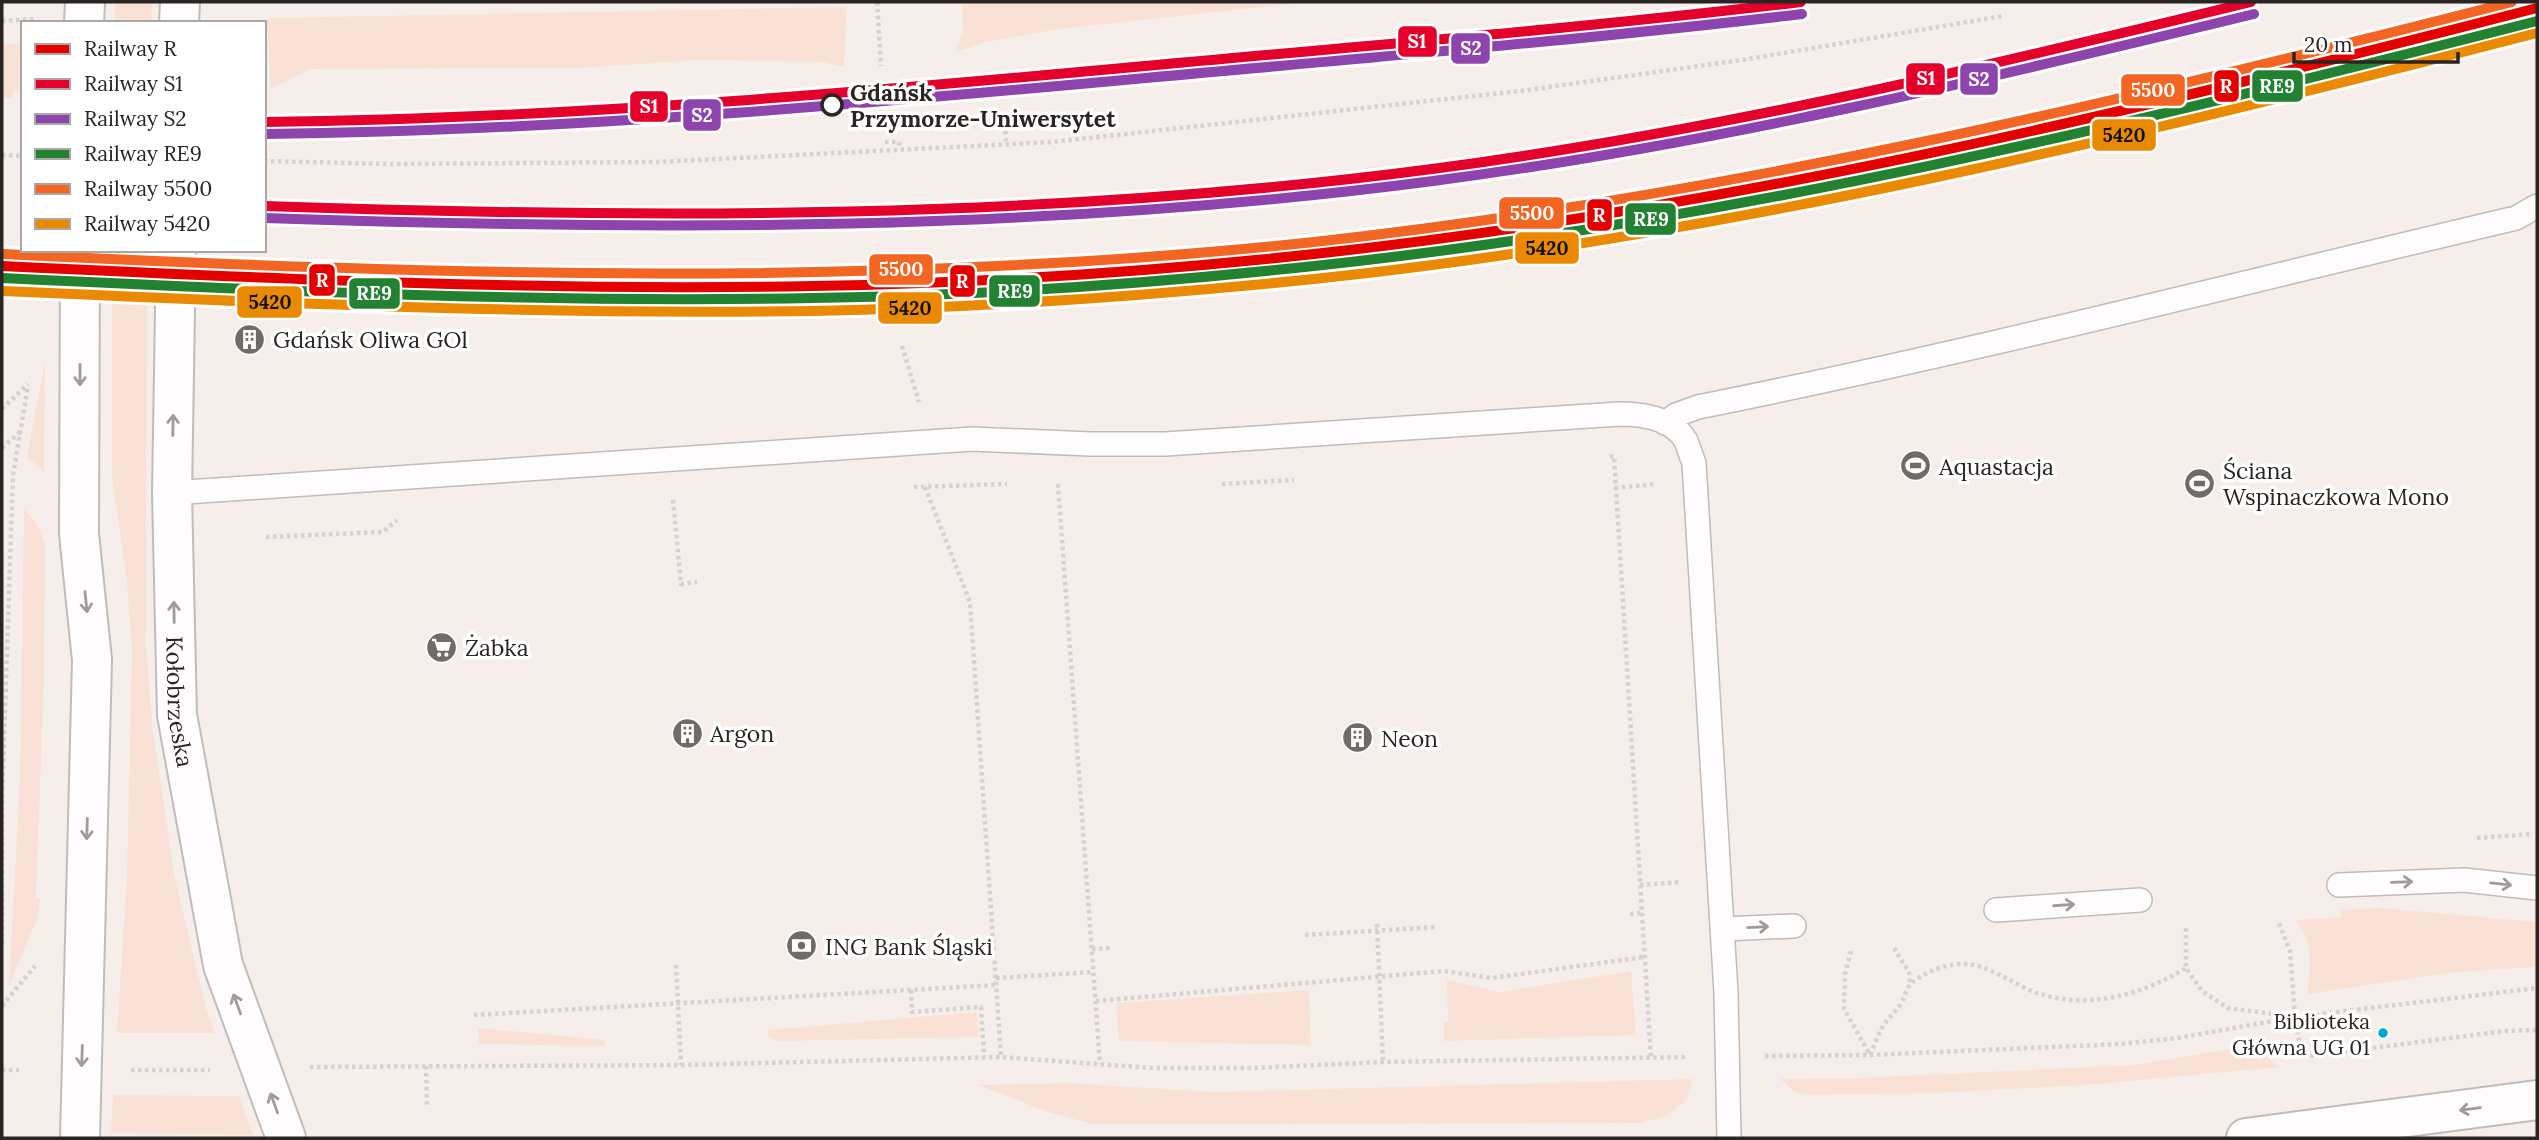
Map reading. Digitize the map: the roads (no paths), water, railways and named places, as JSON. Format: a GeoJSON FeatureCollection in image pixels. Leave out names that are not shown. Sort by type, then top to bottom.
{"type":"FeatureCollection","features":[{"type":"Feature","properties":{"kind":"main road"},"geometry":{"type":"LineString","coordinates":[[84,21],[85,2]]}},
{"type":"Feature","properties":{"kind":"main road"},"geometry":{"type":"LineString","coordinates":[[179,21],[180,2]]}},
{"type":"Feature","properties":{"kind":"main road"},"geometry":{"type":"LineString","coordinates":[[80,252],[79,534],[92,660],[80,1138]]}},
{"type":"Feature","properties":{"kind":"main road","name":"Kołobrzeska"},"geometry":{"type":"LineString","coordinates":[[176,252],[172,493],[177,715],[223,965],[286,1138]]}},
{"type":"Feature","properties":{"kind":"main road"},"geometry":{"type":"LineString","coordinates":[[2246,1138],[2537,1100]]}},
{"type":"Feature","properties":{"kind":"lane"},"geometry":{"type":"LineString","coordinates":[[1665,423],[1676,415],[1698,407],[1869,373],[2516,218],[2537,206]]}},
{"type":"Feature","properties":{"kind":"lane"},"geometry":{"type":"LineString","coordinates":[[172,493],[972,439],[1165,444],[1619,414],[1643,414],[1665,423],[1685,439],[1694,463],[1722,929],[1729,1138]]}},
{"type":"Feature","properties":{"kind":"lane"},"geometry":{"type":"LineString","coordinates":[[2339,885],[2464,880],[2537,888]]}},
{"type":"Feature","properties":{"kind":"lane"},"geometry":{"type":"LineString","coordinates":[[1996,910],[2140,900]]}},
{"type":"Feature","properties":{"kind":"lane"},"geometry":{"type":"LineString","coordinates":[[1722,929],[1794,926]]}},
{"type":"Feature","properties":{"kind":"rail line","name":"S1"},"geometry":{"type":"LineString","coordinates":[[266,122],[485,116],[815,95],[1473,36],[1801,2]]}},
{"type":"Feature","properties":{"kind":"rail line","name":"S1"},"geometry":{"type":"LineString","coordinates":[[266,206],[556,213],[849,211],[995,207],[1286,186],[1535,154],[1741,118],[2048,51],[2251,2]]}},
{"type":"Feature","properties":{"kind":"rail line","name":"5500"},"geometry":{"type":"LineString","coordinates":[[3,254],[331,268],[659,274],[986,267],[1150,257],[1314,242],[1617,200],[1917,143],[2215,76],[2512,2]]}},
{"type":"Feature","properties":{"kind":"rail line","name":"R"},"geometry":{"type":"LineString","coordinates":[[2,266],[407,283],[711,287],[876,285],[1001,279],[1314,254],[1469,235],[1777,184],[2082,120],[2537,8]]}},
{"type":"Feature","properties":{"kind":"rail line","name":"S2"},"geometry":{"type":"LineString","coordinates":[[266,134],[485,128],[816,107],[1474,48],[1802,14]]}},
{"type":"Feature","properties":{"kind":"rail line","name":"S2"},"geometry":{"type":"LineString","coordinates":[[266,218],[557,225],[850,224],[996,219],[1287,198],[1537,166],[1743,130],[2050,63],[2254,14]]}},
{"type":"Feature","properties":{"kind":"rail line","name":"RE9"},"geometry":{"type":"LineString","coordinates":[[2,278],[407,295],[711,299],[1001,292],[1126,284],[1314,266],[1624,224],[1930,166],[2234,97],[2537,21]]}},
{"type":"Feature","properties":{"kind":"rail line","name":"5420"},"geometry":{"type":"LineString","coordinates":[[2,291],[508,310],[711,312],[938,307],[1189,291],[1314,279],[1624,237],[1777,209],[2082,145],[2537,33]]}},
{"type":"Feature","properties":{"kind":"place","name":"Gdańsk Przymorze-Uniwersytet"},"geometry":{"type":"Point","coordinates":[832,105]}},
{"type":"Feature","properties":{"kind":"place","name":"Gdańsk Oliwa GOl"},"geometry":{"type":"Point","coordinates":[250,339]}},
{"type":"Feature","properties":{"kind":"place","name":"Aquastacja"},"geometry":{"type":"Point","coordinates":[1916,466]}},
{"type":"Feature","properties":{"kind":"place","name":"Ściana Wspinaczkowa Mono"},"geometry":{"type":"Point","coordinates":[2200,483]}},
{"type":"Feature","properties":{"kind":"place","name":"Żabka"},"geometry":{"type":"Point","coordinates":[442,647]}},
{"type":"Feature","properties":{"kind":"place","name":"Argon"},"geometry":{"type":"Point","coordinates":[687,733]}},
{"type":"Feature","properties":{"kind":"place","name":"Neon"},"geometry":{"type":"Point","coordinates":[1358,738]}},
{"type":"Feature","properties":{"kind":"place","name":"ING Bank Śląski"},"geometry":{"type":"Point","coordinates":[802,946]}},
{"type":"Feature","properties":{"kind":"place","name":"Biblioteka Główna UG 01"},"geometry":{"type":"Point","coordinates":[2383,1033]}}]}
